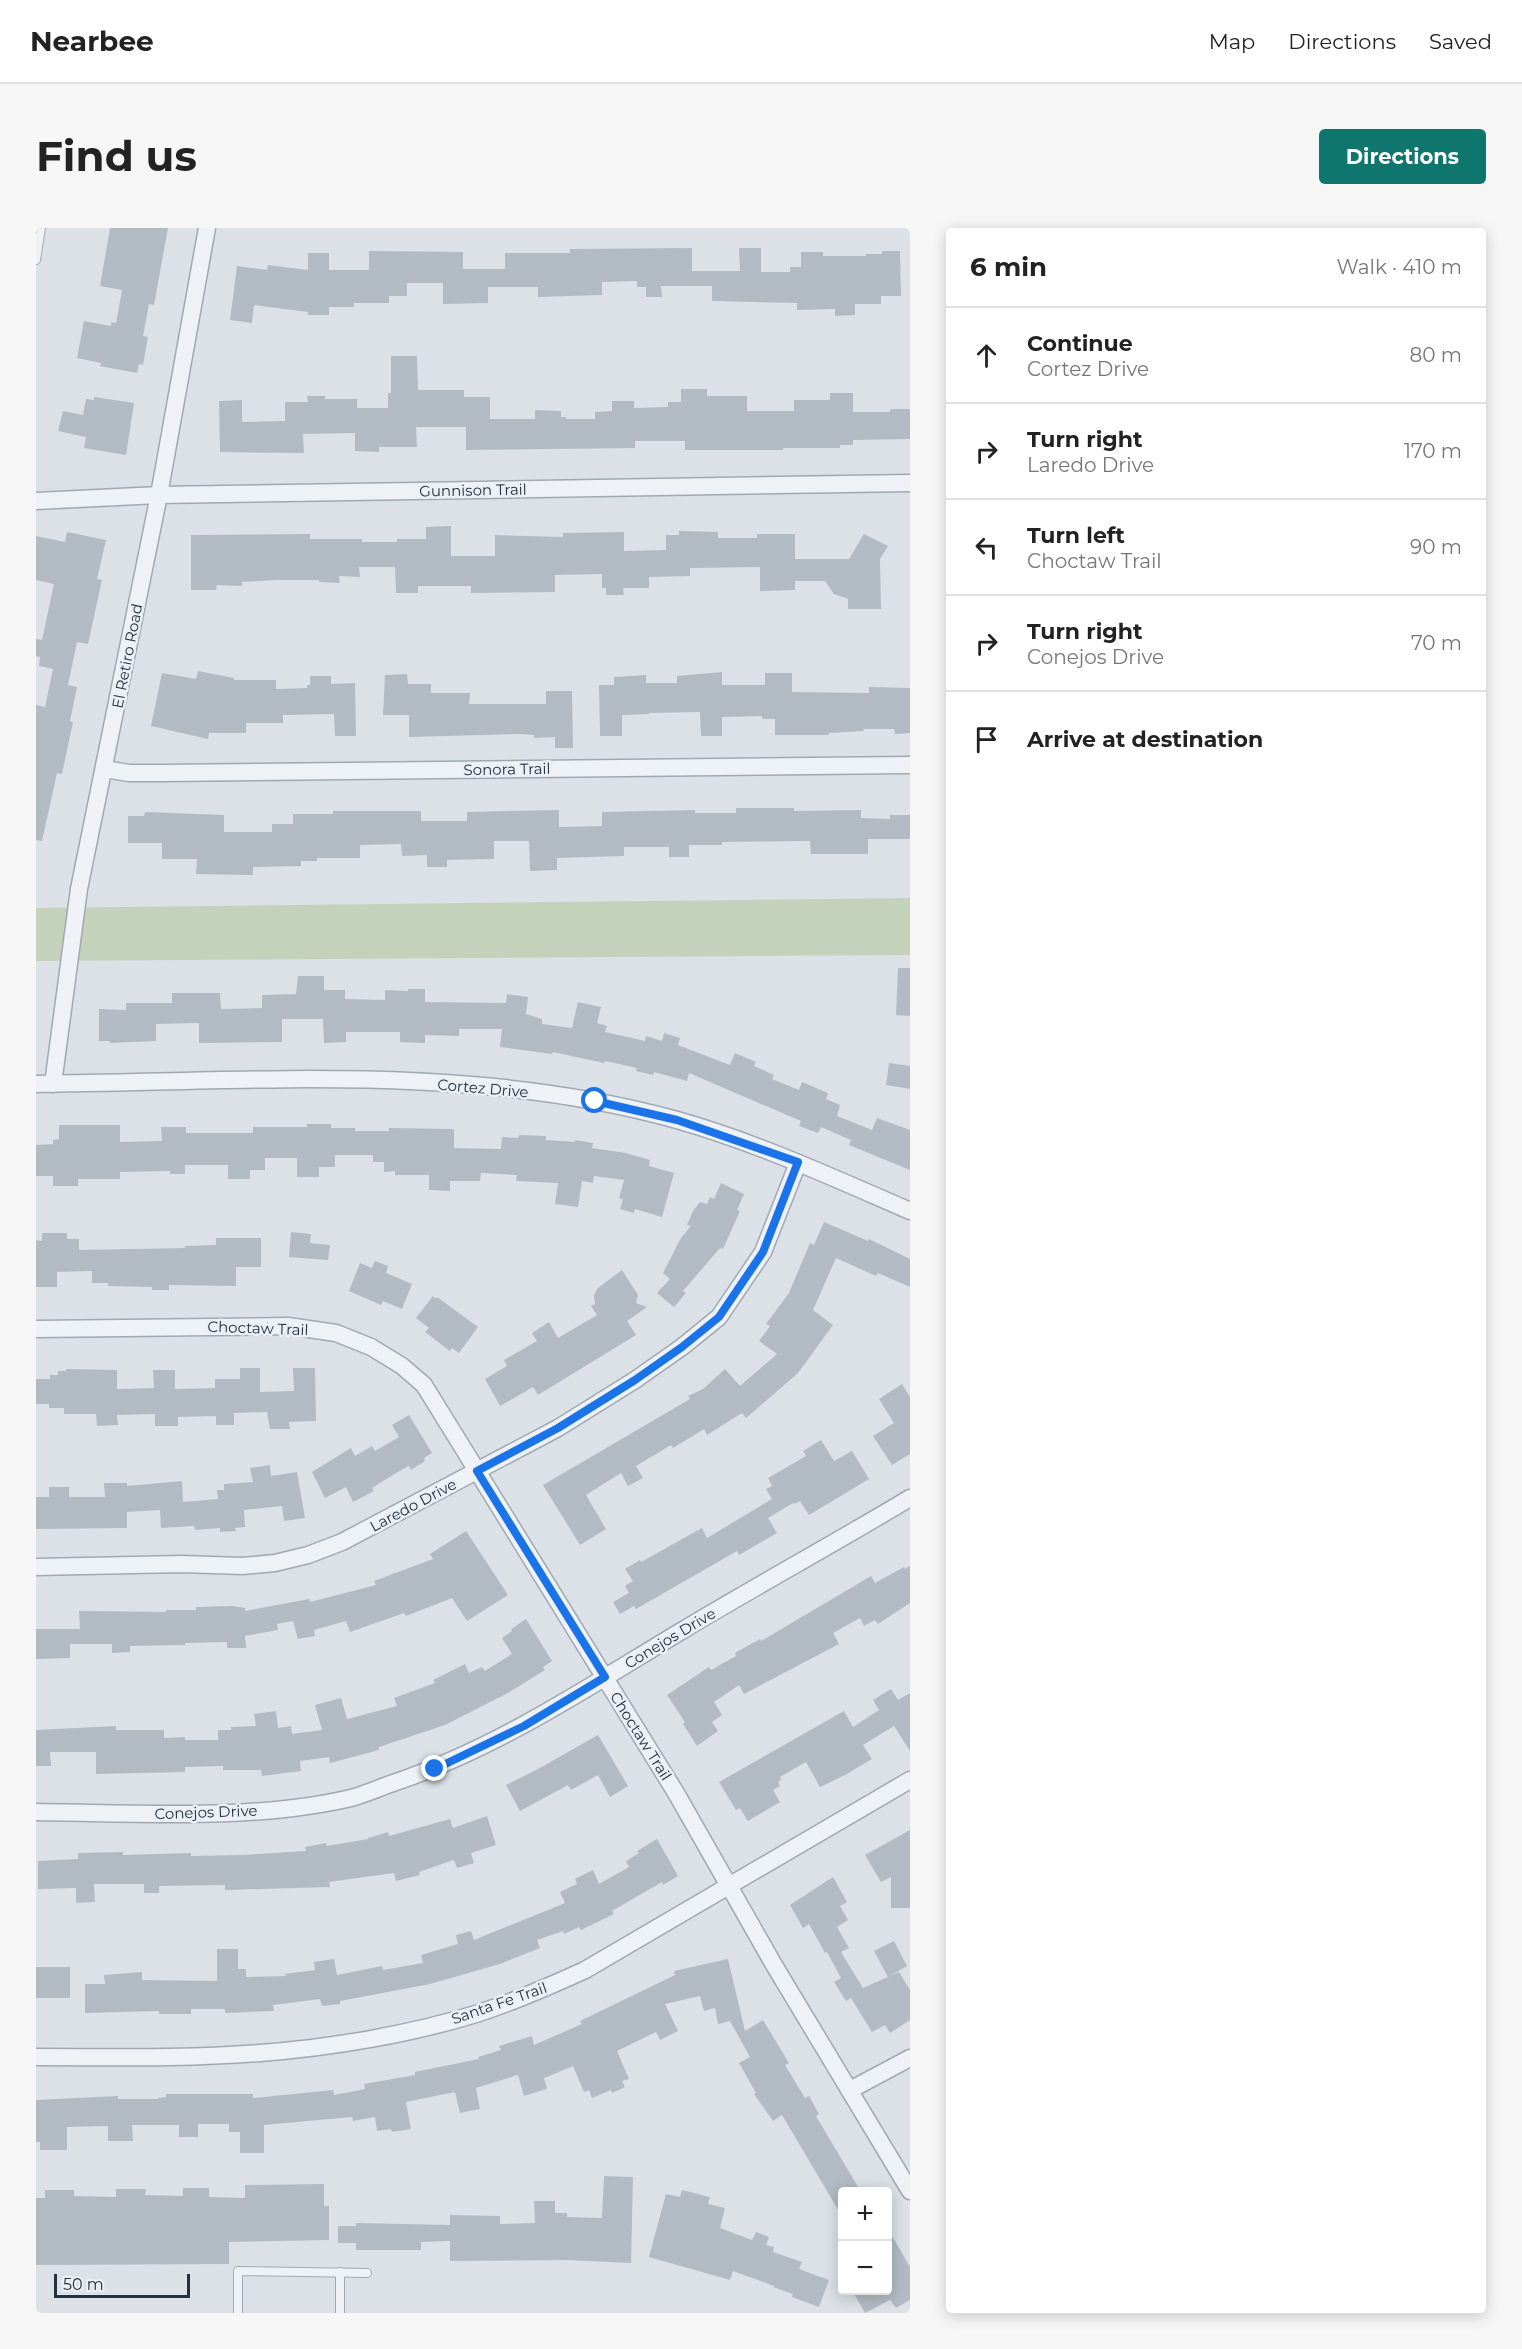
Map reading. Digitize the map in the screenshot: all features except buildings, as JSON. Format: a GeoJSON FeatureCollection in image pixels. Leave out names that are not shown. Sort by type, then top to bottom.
{"type":"FeatureCollection","features":[{"type":"Feature","properties":{"kind":"street","name":"El Retiro Road"},"geometry":{"type":"LineString","coordinates":[[44,1084],[79,890],[159,495],[207,228]]}},
{"type":"Feature","properties":{"kind":"street","name":"Gunnison Trail"},"geometry":{"type":"LineString","coordinates":[[36,501],[159,495],[910,483]]}},
{"type":"Feature","properties":{"kind":"street","name":"Sonora Trail"},"geometry":{"type":"LineString","coordinates":[[105,769],[129,773],[152,773],[910,765]]}},
{"type":"Feature","properties":{"kind":"street","name":"Cortez Drive"},"geometry":{"type":"LineString","coordinates":[[44,1084],[274,1078],[426,1082],[500,1087],[595,1101],[677,1120],[798,1162],[910,1211]]}},
{"type":"Feature","properties":{"kind":"street","name":"Laredo Drive"},"geometry":{"type":"LineString","coordinates":[[36,1567],[182,1564],[242,1566],[275,1563],[308,1555],[342,1542],[558,1428],[635,1380],[682,1347],[719,1317],[763,1252],[798,1162]]}},
{"type":"Feature","properties":{"kind":"street","name":"Choctaw Trail"},"geometry":{"type":"LineString","coordinates":[[36,1329],[288,1326],[336,1333],[371,1347],[402,1366],[424,1385],[676,1793],[729,1887],[910,2191]]}},
{"type":"Feature","properties":{"kind":"street","name":"Conejos Drive"},"geometry":{"type":"LineString","coordinates":[[36,1812],[253,1811],[314,1805],[352,1797],[435,1769],[524,1726],[735,1599],[910,1498]]}},
{"type":"Feature","properties":{"kind":"street","name":"Santa Fe Trail"},"geometry":{"type":"LineString","coordinates":[[36,2057],[197,2057],[261,2053],[334,2045],[432,2026],[478,2013],[532,1994],[585,1970],[910,1780]]}},
{"type":"Feature","properties":{"kind":"street"},"geometry":{"type":"LineString","coordinates":[[850,2090],[910,2058]]}},
{"type":"Feature","properties":{"kind":"lane"},"geometry":{"type":"LineString","coordinates":[[36,260],[41,228]]}},
{"type":"Feature","properties":{"kind":"lane"},"geometry":{"type":"LineString","coordinates":[[238,2313],[238,2271],[367,2273]]}},
{"type":"Feature","properties":{"kind":"lane"},"geometry":{"type":"LineString","coordinates":[[340,2272],[340,2313]]}},
{"type":"Feature","properties":{"kind":"green space"},"geometry":{"type":"Polygon","coordinates":[[[910,898],[910,955],[36,961],[36,908],[910,898]]]}},
{"type":"Feature","properties":{"kind":"route"},"geometry":{"type":"LineString","coordinates":[[435,1769],[524,1726],[605,1677],[477,1471],[558,1428],[635,1380],[682,1347],[719,1317],[763,1252],[798,1162],[677,1120],[595,1101]]}}]}
